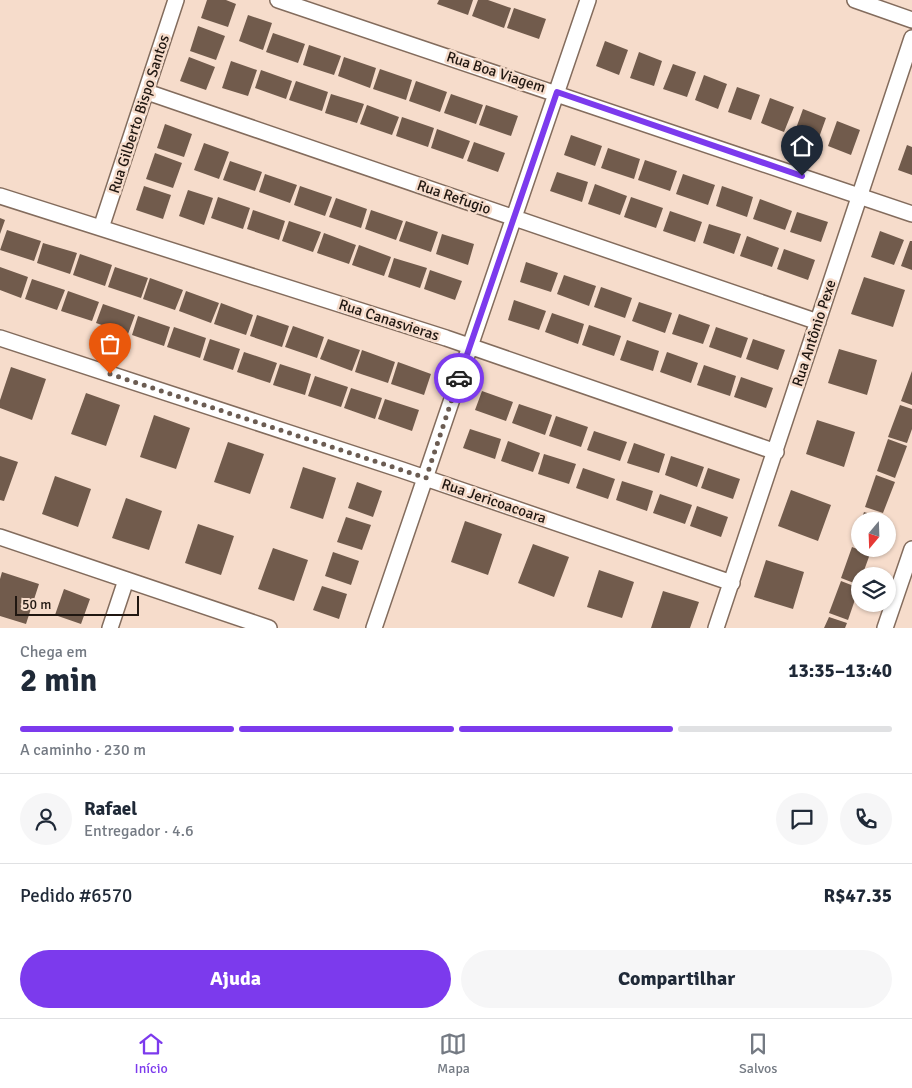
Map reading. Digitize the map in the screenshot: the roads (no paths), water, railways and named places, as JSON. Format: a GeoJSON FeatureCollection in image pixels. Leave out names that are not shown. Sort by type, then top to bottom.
{"type":"FeatureCollection","features":[{"type":"Feature","properties":{"kind":"street","name":"Rua Gilberto Bispo Santos"},"geometry":{"type":"LineString","coordinates":[[102,228],[176,0]]}},
{"type":"Feature","properties":{"kind":"street","name":"Rua Boa Viagem"},"geometry":{"type":"LineString","coordinates":[[278,0],[557,92],[912,214]]}},
{"type":"Feature","properties":{"kind":"street"},"geometry":{"type":"LineString","coordinates":[[374,628],[588,0]]}},
{"type":"Feature","properties":{"kind":"street"},"geometry":{"type":"LineString","coordinates":[[855,0],[912,20]]}},
{"type":"Feature","properties":{"kind":"street","name":"Rua Antônio Pexe"},"geometry":{"type":"LineString","coordinates":[[716,628],[912,38]]}},
{"type":"Feature","properties":{"kind":"street","name":"Rua Refugio"},"geometry":{"type":"LineString","coordinates":[[147,92],[818,322]]}},
{"type":"Feature","properties":{"kind":"street","name":"Rua Canasvieras"},"geometry":{"type":"LineString","coordinates":[[0,196],[470,346],[776,452]]}},
{"type":"Feature","properties":{"kind":"street","name":"Rua Jericoacoara"},"geometry":{"type":"LineString","coordinates":[[0,338],[426,478],[732,583]]}},
{"type":"Feature","properties":{"kind":"street"},"geometry":{"type":"LineString","coordinates":[[0,537],[269,628]]}},
{"type":"Feature","properties":{"kind":"street"},"geometry":{"type":"LineString","coordinates":[[885,628],[912,549]]}},
{"type":"Feature","properties":{"kind":"street"},"geometry":{"type":"LineString","coordinates":[[110,628],[126,580]]}}]}
